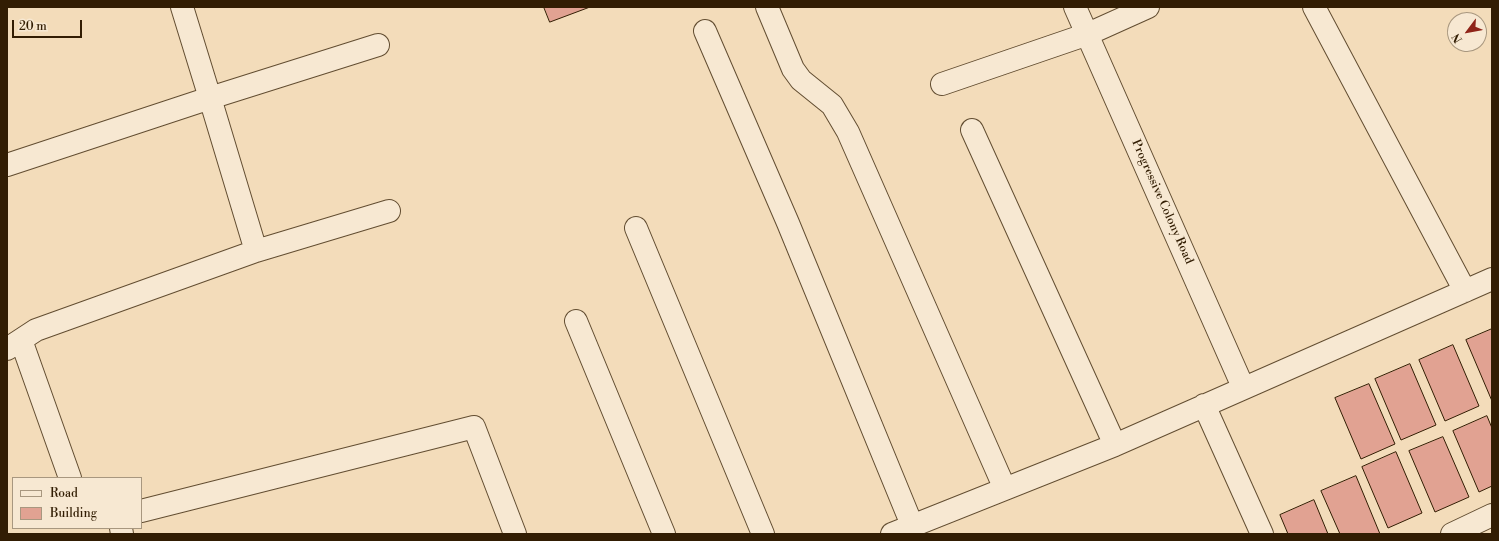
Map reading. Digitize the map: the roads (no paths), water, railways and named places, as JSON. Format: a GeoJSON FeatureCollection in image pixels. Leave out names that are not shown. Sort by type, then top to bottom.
{"type":"FeatureCollection","features":[{"type":"Feature","properties":{"kind":"street"},"geometry":{"type":"LineString","coordinates":[[182,7],[256,251]]}},
{"type":"Feature","properties":{"kind":"street"},"geometry":{"type":"LineString","coordinates":[[767,7],[784,52],[793,69],[801,80],[832,105],[848,132],[1005,489]]}},
{"type":"Feature","properties":{"kind":"street"},"geometry":{"type":"LineString","coordinates":[[942,84],[1081,20],[1148,7]]}},
{"type":"Feature","properties":{"kind":"street"},"geometry":{"type":"LineString","coordinates":[[1314,7],[1465,291]]}},
{"type":"Feature","properties":{"kind":"street","name":"Progressive Colony Road"},"geometry":{"type":"LineString","coordinates":[[1081,20],[1243,387]]}},
{"type":"Feature","properties":{"kind":"street"},"geometry":{"type":"LineString","coordinates":[[705,31],[791,230],[912,525]]}},
{"type":"Feature","properties":{"kind":"street"},"geometry":{"type":"LineString","coordinates":[[7,165],[210,98],[378,45]]}},
{"type":"Feature","properties":{"kind":"street"},"geometry":{"type":"LineString","coordinates":[[972,130],[1115,445]]}},
{"type":"Feature","properties":{"kind":"street"},"geometry":{"type":"LineString","coordinates":[[70,477],[14,344],[36,330],[256,251],[389,211]]}},
{"type":"Feature","properties":{"kind":"street"},"geometry":{"type":"LineString","coordinates":[[636,228],[763,534]]}},
{"type":"Feature","properties":{"kind":"street"},"geometry":{"type":"LineString","coordinates":[[892,534],[1115,445],[1204,404],[1492,279]]}},
{"type":"Feature","properties":{"kind":"street"},"geometry":{"type":"LineString","coordinates":[[576,320],[664,534]]}},
{"type":"Feature","properties":{"kind":"street"},"geometry":{"type":"LineString","coordinates":[[1204,404],[1262,534]]}},
{"type":"Feature","properties":{"kind":"street"},"geometry":{"type":"LineString","coordinates":[[142,511],[474,427],[515,534]]}},
{"type":"Feature","properties":{"kind":"street"},"geometry":{"type":"LineString","coordinates":[[1452,534],[1492,515]]}}]}
